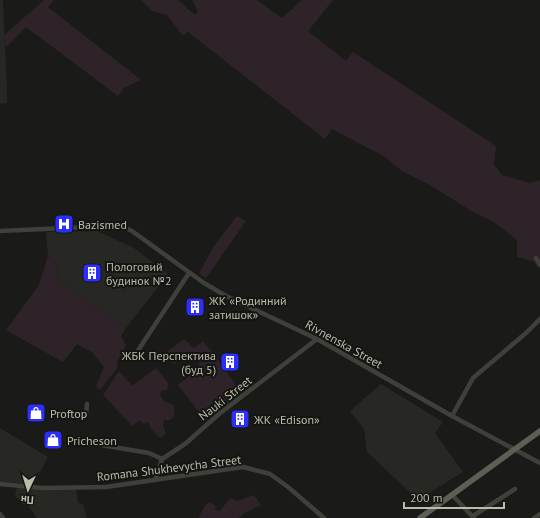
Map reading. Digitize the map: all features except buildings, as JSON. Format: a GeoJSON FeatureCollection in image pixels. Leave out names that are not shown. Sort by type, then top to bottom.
{"type":"FeatureCollection","features":[{"type":"Feature","properties":{"kind":"main road"},"geometry":{"type":"LineString","coordinates":[[420,518],[540,432]]}},
{"type":"Feature","properties":{"kind":"street","name":"Rivnenska Street"},"geometry":{"type":"LineString","coordinates":[[0,231],[124,227],[132,231],[189,273],[240,303],[317,339],[452,416],[540,463]]}},
{"type":"Feature","properties":{"kind":"street"},"geometry":{"type":"LineString","coordinates":[[536,258],[540,265]]}},
{"type":"Feature","properties":{"kind":"street"},"geometry":{"type":"LineString","coordinates":[[137,352],[189,273]]}},
{"type":"Feature","properties":{"kind":"street"},"geometry":{"type":"LineString","coordinates":[[452,416],[473,378],[526,333],[540,319]]}},
{"type":"Feature","properties":{"kind":"street","name":"Nauki Street"},"geometry":{"type":"LineString","coordinates":[[162,459],[185,444],[219,414],[317,339]]}},
{"type":"Feature","properties":{"kind":"street"},"geometry":{"type":"LineString","coordinates":[[86,415],[87,404]]}},
{"type":"Feature","properties":{"kind":"street"},"geometry":{"type":"LineString","coordinates":[[71,440],[149,453],[162,459],[155,480]]}},
{"type":"Feature","properties":{"kind":"street","name":"Romana Shukhevycha Street"},"geometry":{"type":"LineString","coordinates":[[0,484],[43,488],[100,488],[243,466],[254,468],[270,474],[288,487],[324,518]]}},
{"type":"Feature","properties":{"kind":"street"},"geometry":{"type":"LineString","coordinates":[[452,495],[474,517],[515,489]]}},
{"type":"Feature","properties":{"kind":"street"},"geometry":{"type":"LineString","coordinates":[[0,514],[3,518]]}},
{"type":"Feature","properties":{"kind":"street"},"geometry":{"type":"LineString","coordinates":[[534,518],[540,514]]}},
{"type":"Feature","properties":{"kind":"shaded area"},"geometry":{"type":"Polygon","coordinates":[[[0,0],[3,0],[7,103],[0,104],[0,0]]]}},
{"type":"Feature","properties":{"kind":"shaded area"},"geometry":{"type":"Polygon","coordinates":[[[44,0],[54,0],[48,7],[141,80],[124,88],[118,96],[26,27],[6,47],[4,35],[44,0]]]}},
{"type":"Feature","properties":{"kind":"shaded area"},"geometry":{"type":"Polygon","coordinates":[[[141,0],[178,0],[195,15],[198,11],[192,0],[257,0],[282,18],[302,0],[333,0],[308,31],[346,61],[353,52],[496,146],[494,165],[502,175],[530,183],[540,180],[540,262],[538,267],[534,262],[517,257],[517,240],[494,222],[473,212],[430,185],[402,171],[385,157],[332,129],[325,139],[188,32],[185,33],[185,35],[182,35],[167,15],[152,11],[141,0]]]}},
{"type":"Feature","properties":{"kind":"shaded area"},"geometry":{"type":"Polygon","coordinates":[[[237,216],[246,221],[206,278],[199,273],[214,246],[237,216]]]}},
{"type":"Feature","properties":{"kind":"shaded area"},"geometry":{"type":"Polygon","coordinates":[[[97,231],[134,248],[168,274],[126,328],[58,281],[55,259],[48,256],[46,232],[97,231]]]}},
{"type":"Feature","properties":{"kind":"shaded area"},"geometry":{"type":"Polygon","coordinates":[[[48,256],[55,259],[58,281],[126,328],[121,336],[126,345],[117,362],[118,367],[100,390],[96,386],[104,367],[92,352],[77,344],[63,362],[6,330],[39,285],[48,256]]]}},
{"type":"Feature","properties":{"kind":"shaded area"},"geometry":{"type":"Polygon","coordinates":[[[184,339],[194,348],[203,341],[215,355],[242,394],[206,421],[178,385],[201,367],[194,353],[173,364],[164,354],[184,339]]]}},
{"type":"Feature","properties":{"kind":"shaded area"},"geometry":{"type":"Polygon","coordinates":[[[156,368],[169,384],[167,390],[161,391],[160,395],[164,401],[173,405],[175,414],[171,420],[164,420],[163,426],[166,433],[163,437],[159,437],[152,430],[148,422],[144,424],[140,420],[132,426],[103,395],[119,371],[132,386],[156,368]]]}},
{"type":"Feature","properties":{"kind":"shaded area"},"geometry":{"type":"Polygon","coordinates":[[[381,384],[443,422],[435,433],[463,472],[418,500],[367,452],[364,429],[350,411],[381,384]]]}},
{"type":"Feature","properties":{"kind":"shaded area"},"geometry":{"type":"Polygon","coordinates":[[[0,428],[48,457],[34,484],[0,483],[0,428]]]}},
{"type":"Feature","properties":{"kind":"shaded area"},"geometry":{"type":"Polygon","coordinates":[[[17,487],[76,489],[78,503],[83,504],[87,518],[37,518],[26,503],[23,505],[15,495],[17,487]]]}},
{"type":"Feature","properties":{"kind":"shaded area"},"geometry":{"type":"Polygon","coordinates":[[[254,495],[261,505],[243,514],[239,518],[199,518],[204,506],[210,502],[216,506],[215,509],[220,511],[230,498],[237,501],[254,495]]]}},
{"type":"Feature","properties":{"kind":"place","name":"Bazismed"},"geometry":{"type":"Point","coordinates":[64,224]}},
{"type":"Feature","properties":{"kind":"place","name":"Пологовий будинок №2"},"geometry":{"type":"Point","coordinates":[92,273]}},
{"type":"Feature","properties":{"kind":"place","name":"ЖК «Родинний затишок»"},"geometry":{"type":"Point","coordinates":[195,307]}},
{"type":"Feature","properties":{"kind":"place","name":"ЖБК Перспектива (буд 5)"},"geometry":{"type":"Point","coordinates":[230,362]}},
{"type":"Feature","properties":{"kind":"place","name":"Proftop"},"geometry":{"type":"Point","coordinates":[36,413]}},
{"type":"Feature","properties":{"kind":"place","name":"ЖК «Edison»"},"geometry":{"type":"Point","coordinates":[240,419]}},
{"type":"Feature","properties":{"kind":"place","name":"Pricheson"},"geometry":{"type":"Point","coordinates":[53,440]}}]}
